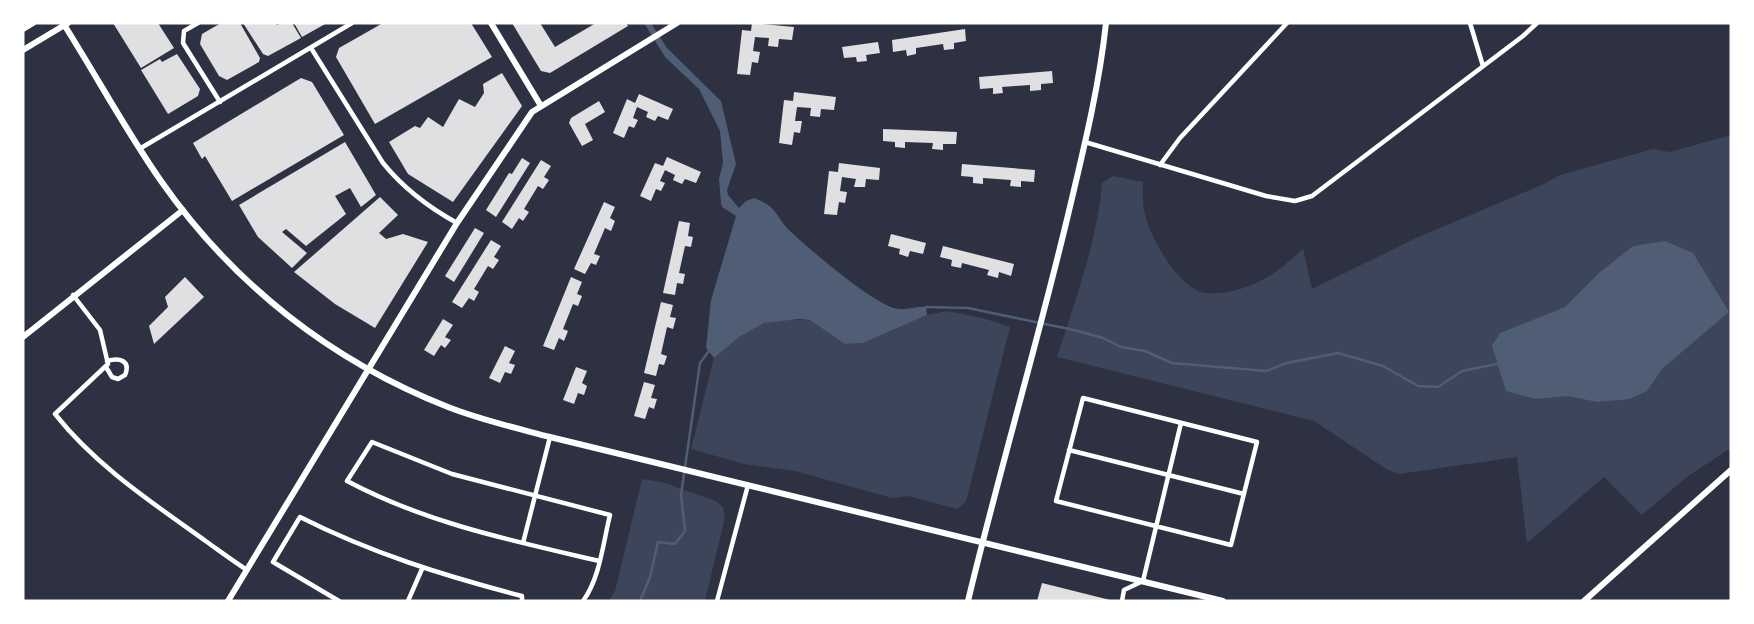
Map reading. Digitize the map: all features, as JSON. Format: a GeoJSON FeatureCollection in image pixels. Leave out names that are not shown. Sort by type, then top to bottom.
{"type":"FeatureCollection","features":[{"type":"Feature","properties":{"kind":"street"},"geometry":{"type":"LineString","coordinates":[[23,29],[33,23]]}},
{"type":"Feature","properties":{"kind":"street"},"geometry":{"type":"LineString","coordinates":[[198,23],[184,31],[183,43],[220,102]]}},
{"type":"Feature","properties":{"kind":"street"},"geometry":{"type":"LineString","coordinates":[[141,148],[352,23]]}},
{"type":"Feature","properties":{"kind":"street"},"geometry":{"type":"LineString","coordinates":[[491,23],[541,106]]}},
{"type":"Feature","properties":{"kind":"street"},"geometry":{"type":"LineString","coordinates":[[230,601],[457,223],[533,112],[677,23]]}},
{"type":"Feature","properties":{"kind":"street"},"geometry":{"type":"LineString","coordinates":[[968,601],[1034,355],[1086,142],[1106,23]]}},
{"type":"Feature","properties":{"kind":"street"},"geometry":{"type":"LineString","coordinates":[[1160,165],[1180,138],[1287,23]]}},
{"type":"Feature","properties":{"kind":"street"},"geometry":{"type":"LineString","coordinates":[[1470,23],[1483,66]]}},
{"type":"Feature","properties":{"kind":"street"},"geometry":{"type":"LineString","coordinates":[[1086,142],[1266,196],[1295,201],[1312,196],[1537,23]]}},
{"type":"Feature","properties":{"kind":"street"},"geometry":{"type":"LineString","coordinates":[[23,50],[65,24],[141,148],[183,210],[239,274],[283,313],[321,341],[399,385],[450,408],[550,438],[1223,601]]}},
{"type":"Feature","properties":{"kind":"street"},"geometry":{"type":"LineString","coordinates":[[311,48],[395,179],[418,198],[457,223]]}},
{"type":"Feature","properties":{"kind":"street"},"geometry":{"type":"LineString","coordinates":[[23,337],[183,210]]}},
{"type":"Feature","properties":{"kind":"street"},"geometry":{"type":"LineString","coordinates":[[73,295],[100,330],[106,368],[55,414],[98,460],[134,490],[247,570]]}},
{"type":"Feature","properties":{"kind":"street"},"geometry":{"type":"LineString","coordinates":[[106,368],[112,377],[118,379],[125,375],[127,369],[127,363],[123,359],[107,361]]}},
{"type":"Feature","properties":{"kind":"street"},"geometry":{"type":"LineString","coordinates":[[1083,398],[1181,423],[1257,442],[1231,545],[1056,501],[1083,398]]}},
{"type":"Feature","properties":{"kind":"street"},"geometry":{"type":"LineString","coordinates":[[1143,581],[1181,423]]}},
{"type":"Feature","properties":{"kind":"street"},"geometry":{"type":"LineString","coordinates":[[523,543],[550,438]]}},
{"type":"Feature","properties":{"kind":"street"},"geometry":{"type":"LineString","coordinates":[[583,601],[590,590],[599,561],[610,515],[452,474],[372,442],[347,481],[424,515],[599,561]]}},
{"type":"Feature","properties":{"kind":"street"},"geometry":{"type":"LineString","coordinates":[[1069,450],[1244,494]]}},
{"type":"Feature","properties":{"kind":"street"},"geometry":{"type":"LineString","coordinates":[[1584,601],[1731,470]]}},
{"type":"Feature","properties":{"kind":"street"},"geometry":{"type":"LineString","coordinates":[[717,601],[748,485]]}},
{"type":"Feature","properties":{"kind":"street"},"geometry":{"type":"LineString","coordinates":[[339,601],[273,562],[300,517],[360,546],[422,569],[522,596],[522,601]]}},
{"type":"Feature","properties":{"kind":"street"},"geometry":{"type":"LineString","coordinates":[[408,601],[422,569]]}},
{"type":"Feature","properties":{"kind":"street"},"geometry":{"type":"LineString","coordinates":[[1122,601],[1124,590],[1143,581]]}},
{"type":"Feature","properties":{"kind":"shaded area"},"geometry":{"type":"Polygon","coordinates":[[[644,23],[651,23],[667,48],[721,101],[736,164],[727,190],[739,208],[754,198],[767,205],[798,238],[875,299],[899,309],[926,307],[927,315],[863,343],[845,344],[810,320],[764,323],[739,337],[714,358],[706,348],[711,300],[736,216],[722,207],[721,203],[719,179],[723,163],[720,131],[699,89],[665,57],[644,23]]]}},
{"type":"Feature","properties":{"kind":"shaded area"},"geometry":{"type":"Polygon","coordinates":[[[1731,135],[1731,448],[1688,476],[1642,515],[1604,477],[1527,543],[1517,457],[1399,474],[1386,469],[1314,421],[1057,357],[1078,294],[1096,226],[1102,183],[1113,176],[1143,182],[1144,210],[1152,235],[1174,270],[1192,287],[1208,293],[1242,288],[1269,276],[1303,249],[1312,289],[1416,238],[1560,175],[1653,149],[1670,152],[1731,135]]]}},
{"type":"Feature","properties":{"kind":"shaded area"},"geometry":{"type":"Polygon","coordinates":[[[1665,241],[1693,253],[1729,312],[1663,368],[1647,391],[1630,399],[1597,402],[1568,396],[1535,399],[1506,391],[1492,346],[1500,333],[1565,307],[1599,273],[1633,246],[1665,241]]]}},
{"type":"Feature","properties":{"kind":"shaded area"},"geometry":{"type":"Polygon","coordinates":[[[947,311],[1010,327],[966,502],[957,509],[908,496],[892,498],[795,471],[744,464],[691,449],[714,358],[739,337],[764,323],[811,320],[845,344],[863,343],[927,315],[947,311]]]}},
{"type":"Feature","properties":{"kind":"shaded area"},"geometry":{"type":"Polygon","coordinates":[[[642,479],[662,482],[716,501],[723,507],[725,517],[705,601],[609,601],[615,591],[642,479]]]}},
{"type":"Feature","properties":{"kind":"building"},"geometry":{"type":"Polygon","coordinates":[[[113,23],[158,23],[174,48],[141,68],[113,23]]]}},
{"type":"Feature","properties":{"kind":"building"},"geometry":{"type":"Polygon","coordinates":[[[221,23],[240,23],[260,58],[259,62],[227,80],[219,76],[200,44],[202,34],[221,23]]]}},
{"type":"Feature","properties":{"kind":"building"},"geometry":{"type":"Polygon","coordinates":[[[243,23],[292,23],[301,38],[268,56],[263,54],[243,23]]]}},
{"type":"Feature","properties":{"kind":"building"},"geometry":{"type":"Polygon","coordinates":[[[294,23],[327,23],[302,37],[294,23]]]}},
{"type":"Feature","properties":{"kind":"building"},"geometry":{"type":"Polygon","coordinates":[[[383,23],[471,23],[492,57],[375,124],[336,57],[339,48],[383,23]]]}},
{"type":"Feature","properties":{"kind":"building"},"geometry":{"type":"Polygon","coordinates":[[[512,23],[540,23],[555,47],[596,23],[626,23],[628,26],[550,73],[541,71],[512,23]]]}},
{"type":"Feature","properties":{"kind":"building"},"geometry":{"type":"Polygon","coordinates":[[[752,23],[794,27],[792,40],[779,39],[778,47],[768,46],[769,38],[755,37],[753,51],[760,52],[758,63],[752,62],[750,75],[737,74],[742,30],[751,31],[752,23]]]}},
{"type":"Feature","properties":{"kind":"building"},"geometry":{"type":"Polygon","coordinates":[[[965,29],[966,41],[954,43],[954,49],[944,50],[943,44],[916,48],[916,54],[907,56],[906,50],[893,52],[892,40],[965,29]]]}},
{"type":"Feature","properties":{"kind":"building"},"geometry":{"type":"Polygon","coordinates":[[[878,42],[880,53],[866,55],[867,61],[857,62],[856,57],[844,58],[842,47],[878,42]]]}},
{"type":"Feature","properties":{"kind":"building"},"geometry":{"type":"Polygon","coordinates":[[[177,54],[200,89],[198,96],[168,114],[141,70],[160,59],[162,62],[177,54]]]}},
{"type":"Feature","properties":{"kind":"building"},"geometry":{"type":"Polygon","coordinates":[[[1052,71],[1053,83],[1041,84],[1041,90],[1030,91],[1030,85],[1002,87],[1003,93],[993,94],[993,88],[980,89],[979,77],[1052,71]]]}},
{"type":"Feature","properties":{"kind":"building"},"geometry":{"type":"Polygon","coordinates":[[[502,73],[522,106],[453,202],[408,174],[389,142],[415,126],[420,128],[428,117],[443,127],[459,99],[475,107],[484,93],[483,84],[502,73]]]}},
{"type":"Feature","properties":{"kind":"building"},"geometry":{"type":"Polygon","coordinates":[[[301,78],[312,82],[344,135],[232,201],[205,156],[202,159],[193,143],[301,78]]]}},
{"type":"Feature","properties":{"kind":"building"},"geometry":{"type":"Polygon","coordinates":[[[794,92],[836,97],[834,110],[821,109],[820,117],[810,116],[811,108],[797,107],[795,121],[802,121],[800,133],[794,132],[792,145],[779,143],[784,100],[793,101],[794,92]]]}},
{"type":"Feature","properties":{"kind":"building"},"geometry":{"type":"Polygon","coordinates":[[[639,94],[673,109],[668,120],[658,116],[655,121],[646,117],[648,112],[637,107],[633,118],[638,120],[634,128],[629,126],[624,138],[613,133],[627,99],[635,103],[639,94]]]}},
{"type":"Feature","properties":{"kind":"building"},"geometry":{"type":"Polygon","coordinates":[[[599,101],[605,112],[585,124],[593,140],[582,146],[569,123],[571,118],[599,101]]]}},
{"type":"Feature","properties":{"kind":"building"},"geometry":{"type":"Polygon","coordinates":[[[883,129],[957,132],[956,144],[943,144],[943,150],[932,149],[933,143],[905,142],[905,148],[895,147],[895,142],[883,141],[883,129]]]}},
{"type":"Feature","properties":{"kind":"building"},"geometry":{"type":"Polygon","coordinates":[[[345,142],[376,195],[361,207],[350,188],[335,196],[346,214],[306,246],[286,229],[282,232],[307,253],[292,268],[258,237],[239,205],[345,142]]]}},
{"type":"Feature","properties":{"kind":"building"},"geometry":{"type":"Polygon","coordinates":[[[667,157],[701,172],[696,183],[685,179],[682,184],[673,180],[675,175],[665,170],[660,181],[665,183],[661,191],[656,189],[651,201],[640,196],[655,163],[663,166],[667,157]]]}},
{"type":"Feature","properties":{"kind":"building"},"geometry":{"type":"Polygon","coordinates":[[[522,158],[530,163],[496,217],[486,210],[509,173],[512,174],[522,158]]]}},
{"type":"Feature","properties":{"kind":"building"},"geometry":{"type":"Polygon","coordinates":[[[541,160],[551,166],[544,177],[549,180],[543,189],[538,186],[524,209],[529,212],[523,221],[519,218],[512,229],[502,222],[541,160]]]}},
{"type":"Feature","properties":{"kind":"building"},"geometry":{"type":"Polygon","coordinates":[[[839,163],[880,168],[879,180],[866,179],[865,187],[854,187],[856,179],[842,177],[840,191],[847,192],[845,203],[839,202],[837,215],[824,214],[829,171],[838,172],[839,163]]]}},
{"type":"Feature","properties":{"kind":"building"},"geometry":{"type":"Polygon","coordinates":[[[962,164],[1035,170],[1034,182],[1021,181],[1021,187],[1010,186],[1011,180],[983,178],[983,184],[973,183],[973,177],[961,176],[962,164]]]}},
{"type":"Feature","properties":{"kind":"building"},"geometry":{"type":"Polygon","coordinates":[[[380,197],[398,215],[379,233],[386,239],[403,234],[428,242],[375,328],[335,304],[294,272],[380,197]]]}},
{"type":"Feature","properties":{"kind":"building"},"geometry":{"type":"Polygon","coordinates":[[[604,202],[615,207],[610,218],[615,221],[611,231],[605,228],[594,254],[600,256],[596,265],[591,263],[585,274],[574,269],[604,202]]]}},
{"type":"Feature","properties":{"kind":"building"},"geometry":{"type":"Polygon","coordinates":[[[679,221],[690,223],[688,236],[693,237],[691,247],[685,246],[679,273],[685,274],[683,284],[677,283],[675,295],[663,293],[679,221]]]}},
{"type":"Feature","properties":{"kind":"building"},"geometry":{"type":"Polygon","coordinates":[[[475,228],[484,233],[454,282],[445,276],[475,228]]]}},
{"type":"Feature","properties":{"kind":"building"},"geometry":{"type":"Polygon","coordinates":[[[891,234],[926,243],[923,254],[910,251],[908,257],[899,254],[900,249],[888,246],[891,234]]]}},
{"type":"Feature","properties":{"kind":"building"},"geometry":{"type":"Polygon","coordinates":[[[491,240],[501,246],[494,257],[499,260],[493,269],[488,266],[474,289],[479,292],[474,301],[469,298],[462,308],[452,302],[491,240]]]}},
{"type":"Feature","properties":{"kind":"building"},"geometry":{"type":"Polygon","coordinates":[[[943,246],[1014,264],[1011,276],[999,272],[998,278],[987,275],[989,270],[962,263],[961,268],[951,266],[952,260],[940,257],[943,246]]]}},
{"type":"Feature","properties":{"kind":"building"},"geometry":{"type":"Polygon","coordinates":[[[185,277],[204,297],[154,344],[149,326],[168,307],[165,297],[185,277]]]}},
{"type":"Feature","properties":{"kind":"building"},"geometry":{"type":"Polygon","coordinates":[[[571,277],[582,282],[577,294],[582,296],[578,306],[573,304],[563,329],[568,331],[564,341],[559,338],[554,350],[543,346],[571,277]]]}},
{"type":"Feature","properties":{"kind":"building"},"geometry":{"type":"Polygon","coordinates":[[[661,302],[673,305],[670,317],[676,318],[673,329],[667,327],[661,354],[667,356],[664,365],[659,364],[656,376],[644,373],[661,302]]]}},
{"type":"Feature","properties":{"kind":"building"},"geometry":{"type":"Polygon","coordinates":[[[443,319],[453,325],[445,337],[451,340],[445,348],[441,345],[434,356],[424,350],[443,319]]]}},
{"type":"Feature","properties":{"kind":"building"},"geometry":{"type":"Polygon","coordinates":[[[505,346],[515,351],[509,363],[515,365],[511,374],[505,372],[500,383],[489,378],[505,346]]]}},
{"type":"Feature","properties":{"kind":"building"},"geometry":{"type":"Polygon","coordinates":[[[576,367],[587,371],[582,383],[587,386],[584,395],[578,393],[574,404],[563,400],[576,367]]]}},
{"type":"Feature","properties":{"kind":"building"},"geometry":{"type":"Polygon","coordinates":[[[644,382],[655,385],[651,398],[657,399],[654,409],[649,407],[645,419],[634,416],[644,382]]]}},
{"type":"Feature","properties":{"kind":"building"},"geometry":{"type":"Polygon","coordinates":[[[1042,583],[1110,600],[1110,601],[1037,601],[1042,583]]]}},
{"type":"Feature","properties":{"kind":"waterway"},"geometry":{"type":"LineString","coordinates":[[926,307],[968,308],[1074,330],[1103,338],[1121,347],[1145,351],[1172,363],[1266,371],[1287,363],[1338,353],[1383,366],[1418,386],[1438,387],[1462,371],[1497,364]]}},
{"type":"Feature","properties":{"kind":"waterway"},"geometry":{"type":"LineString","coordinates":[[640,601],[650,577],[658,542],[675,544],[685,531],[681,495],[700,363],[709,351]]}}]}
